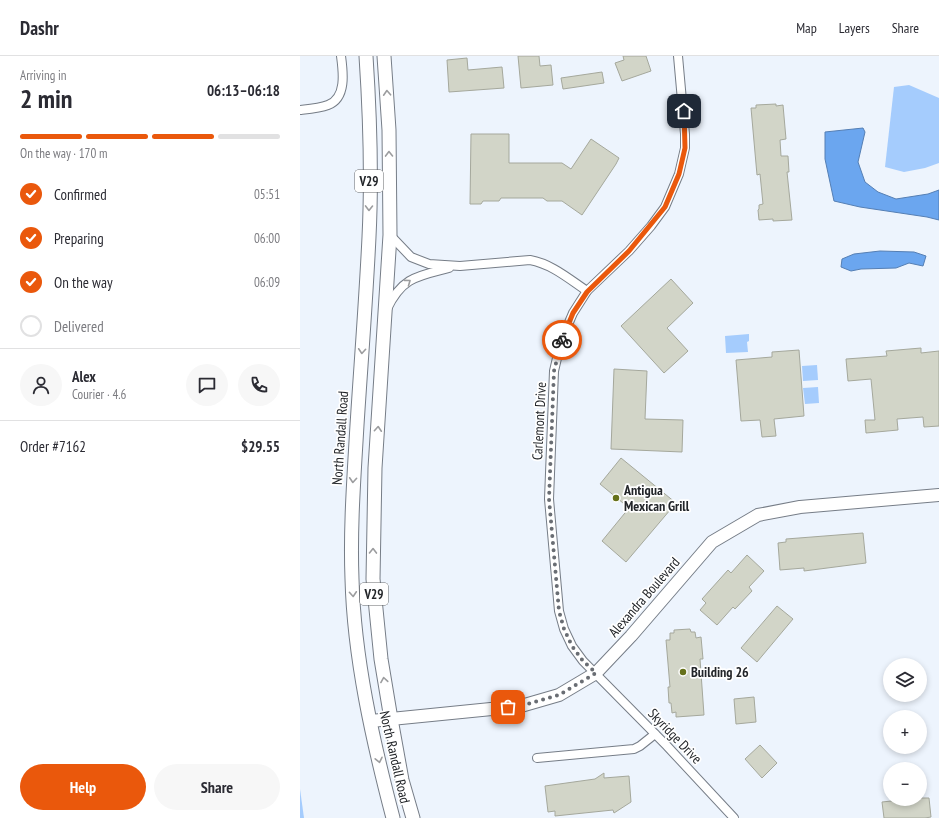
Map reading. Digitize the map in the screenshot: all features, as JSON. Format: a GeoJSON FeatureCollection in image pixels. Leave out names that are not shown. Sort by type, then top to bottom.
{"type":"FeatureCollection","features":[{"type":"Feature","properties":{"kind":"main road","name":"North Randall Road"},"geometry":{"type":"LineString","coordinates":[[366,56],[370,128],[369,235],[352,499],[352,580],[366,701],[393,818]]}},
{"type":"Feature","properties":{"kind":"main road","name":"North Randall Road"},"geometry":{"type":"LineString","coordinates":[[384,56],[389,130],[390,236],[375,468],[373,579],[381,659],[391,719],[402,780],[413,818]]}},
{"type":"Feature","properties":{"kind":"street"},"geometry":{"type":"LineString","coordinates":[[300,110],[330,105],[339,96],[342,88],[341,56]]}},
{"type":"Feature","properties":{"kind":"street","name":"Carlemont Drive"},"geometry":{"type":"LineString","coordinates":[[596,673],[583,661],[572,646],[564,629],[559,611],[549,499],[554,371],[561,341],[573,313],[587,292],[629,251],[651,226],[665,207],[679,174],[685,148],[685,134],[678,56]]}},
{"type":"Feature","properties":{"kind":"street"},"geometry":{"type":"LineString","coordinates":[[390,236],[411,257],[415,259],[429,264],[460,266]]}},
{"type":"Feature","properties":{"kind":"street"},"geometry":{"type":"LineString","coordinates":[[385,313],[390,302],[405,284],[418,276],[460,266],[530,260],[539,262],[559,271],[587,292]]}},
{"type":"Feature","properties":{"kind":"street","name":"Alexandra Boulevard"},"geometry":{"type":"LineString","coordinates":[[371,721],[521,706],[559,695],[596,673],[631,636],[712,542],[758,514],[800,507],[939,495]]}},
{"type":"Feature","properties":{"kind":"street","name":"Skyridge Drive"},"geometry":{"type":"LineString","coordinates":[[596,673],[734,818]]}},
{"type":"Feature","properties":{"kind":"street"},"geometry":{"type":"LineString","coordinates":[[536,758],[634,749],[655,734]]}},
{"type":"Feature","properties":{"kind":"shaded area"},"geometry":{"type":"Polygon","coordinates":[[[909,85],[939,98],[939,163],[925,168],[904,172],[885,167],[894,87],[909,85]]]}},
{"type":"Feature","properties":{"kind":"shaded area"},"geometry":{"type":"Polygon","coordinates":[[[863,128],[865,132],[858,162],[865,182],[878,192],[896,199],[928,194],[939,190],[939,220],[860,207],[834,201],[825,159],[825,132],[863,128]]]}},
{"type":"Feature","properties":{"kind":"shaded area"},"geometry":{"type":"Polygon","coordinates":[[[880,251],[914,252],[926,256],[923,266],[909,263],[896,268],[861,269],[851,271],[841,267],[842,259],[854,254],[880,251]]]}},
{"type":"Feature","properties":{"kind":"shaded area"},"geometry":{"type":"Polygon","coordinates":[[[749,334],[749,341],[747,342],[748,352],[726,353],[725,336],[749,334]]]}},
{"type":"Feature","properties":{"kind":"shaded area"},"geometry":{"type":"Polygon","coordinates":[[[817,365],[818,380],[803,381],[802,366],[817,365]]]}},
{"type":"Feature","properties":{"kind":"shaded area"},"geometry":{"type":"Polygon","coordinates":[[[818,387],[819,403],[805,404],[803,388],[818,387]]]}},
{"type":"Feature","properties":{"kind":"shaded area"},"geometry":{"type":"Polygon","coordinates":[[[300,789],[304,818],[300,818],[300,789]]]}},
{"type":"Feature","properties":{"kind":"building"},"geometry":{"type":"Polygon","coordinates":[[[518,56],[539,56],[540,66],[551,65],[553,85],[521,88],[518,56]]]}},
{"type":"Feature","properties":{"kind":"building"},"geometry":{"type":"Polygon","coordinates":[[[623,56],[646,56],[651,71],[622,81],[615,63],[624,60],[623,56]]]}},
{"type":"Feature","properties":{"kind":"building"},"geometry":{"type":"Polygon","coordinates":[[[467,58],[468,70],[502,67],[504,88],[449,92],[447,60],[467,58]]]}},
{"type":"Feature","properties":{"kind":"building"},"geometry":{"type":"Polygon","coordinates":[[[602,72],[604,83],[563,89],[561,78],[602,72]]]}},
{"type":"Feature","properties":{"kind":"building"},"geometry":{"type":"Polygon","coordinates":[[[776,104],[776,106],[783,105],[786,139],[780,140],[781,156],[788,156],[789,172],[787,172],[792,220],[759,220],[759,205],[763,204],[760,174],[757,175],[751,108],[756,108],[756,105],[776,104]]]}},
{"type":"Feature","properties":{"kind":"building"},"geometry":{"type":"Polygon","coordinates":[[[471,134],[509,134],[509,163],[562,163],[571,169],[591,139],[619,158],[582,215],[562,201],[547,201],[543,198],[501,198],[499,201],[483,201],[481,204],[470,204],[471,134]]]}},
{"type":"Feature","properties":{"kind":"building"},"geometry":{"type":"Polygon","coordinates":[[[671,279],[693,303],[667,328],[688,351],[664,373],[621,326],[671,279]]]}},
{"type":"Feature","properties":{"kind":"building"},"geometry":{"type":"Polygon","coordinates":[[[921,348],[921,353],[939,351],[939,426],[924,427],[923,417],[897,419],[898,430],[866,433],[865,420],[875,420],[871,379],[848,381],[846,359],[887,356],[886,351],[921,348]]]}},
{"type":"Feature","properties":{"kind":"building"},"geometry":{"type":"Polygon","coordinates":[[[799,350],[804,416],[774,419],[776,436],[762,437],[760,420],[741,421],[736,360],[772,357],[772,352],[799,350]]]}},
{"type":"Feature","properties":{"kind":"building"},"geometry":{"type":"Polygon","coordinates":[[[614,369],[647,371],[645,419],[683,420],[682,452],[611,449],[614,369]]]}},
{"type":"Feature","properties":{"kind":"building"},"geometry":{"type":"Polygon","coordinates":[[[621,458],[676,503],[626,562],[602,541],[629,508],[600,484],[621,458]]]}},
{"type":"Feature","properties":{"kind":"building"},"geometry":{"type":"Polygon","coordinates":[[[863,533],[866,563],[804,571],[804,568],[780,570],[778,543],[786,542],[786,539],[863,533]]]}},
{"type":"Feature","properties":{"kind":"building"},"geometry":{"type":"Polygon","coordinates":[[[747,555],[764,571],[749,587],[752,591],[735,609],[733,607],[717,625],[700,610],[706,603],[702,599],[728,570],[731,573],[747,555]]]}},
{"type":"Feature","properties":{"kind":"building"},"geometry":{"type":"Polygon","coordinates":[[[777,606],[793,619],[757,662],[741,648],[777,606]]]}},
{"type":"Feature","properties":{"kind":"building","name":"Building 26"},"geometry":{"type":"Polygon","coordinates":[[[690,629],[691,632],[695,632],[696,638],[701,637],[703,659],[700,659],[704,715],[676,717],[676,712],[672,713],[671,703],[669,703],[668,687],[670,687],[666,640],[670,640],[670,633],[674,633],[674,630],[690,629]]]}},
{"type":"Feature","properties":{"kind":"building"},"geometry":{"type":"Polygon","coordinates":[[[754,697],[756,722],[736,724],[734,699],[754,697]]]}},
{"type":"Feature","properties":{"kind":"building"},"geometry":{"type":"Polygon","coordinates":[[[760,745],[777,763],[762,778],[745,759],[760,745]]]}},
{"type":"Feature","properties":{"kind":"building"},"geometry":{"type":"Polygon","coordinates":[[[604,773],[604,778],[629,776],[631,802],[614,813],[613,810],[555,816],[555,811],[548,812],[545,786],[595,779],[604,773]]]}},
{"type":"Feature","properties":{"kind":"building"},"geometry":{"type":"Polygon","coordinates":[[[927,798],[929,798],[931,817],[884,818],[882,802],[883,806],[927,806],[927,798]]]}},
{"type":"Feature","properties":{"kind":"way so far"},"geometry":{"type":"LineString","coordinates":[[508,707],[521,706],[559,695],[596,673],[583,661],[572,646],[564,629],[559,611],[549,499],[554,371],[562,340]]}},
{"type":"Feature","properties":{"kind":"place","name":"Antigua Mexican Grill"},"geometry":{"type":"Point","coordinates":[616,498]}},
{"type":"Feature","properties":{"kind":"place","name":"Building 26"},"geometry":{"type":"Point","coordinates":[683,672]}},
{"type":"Feature","properties":{"kind":"route"},"geometry":{"type":"LineString","coordinates":[[562,340],[573,313],[587,292],[629,251],[651,226],[670,198],[679,174],[685,148],[684,111]]}}]}
